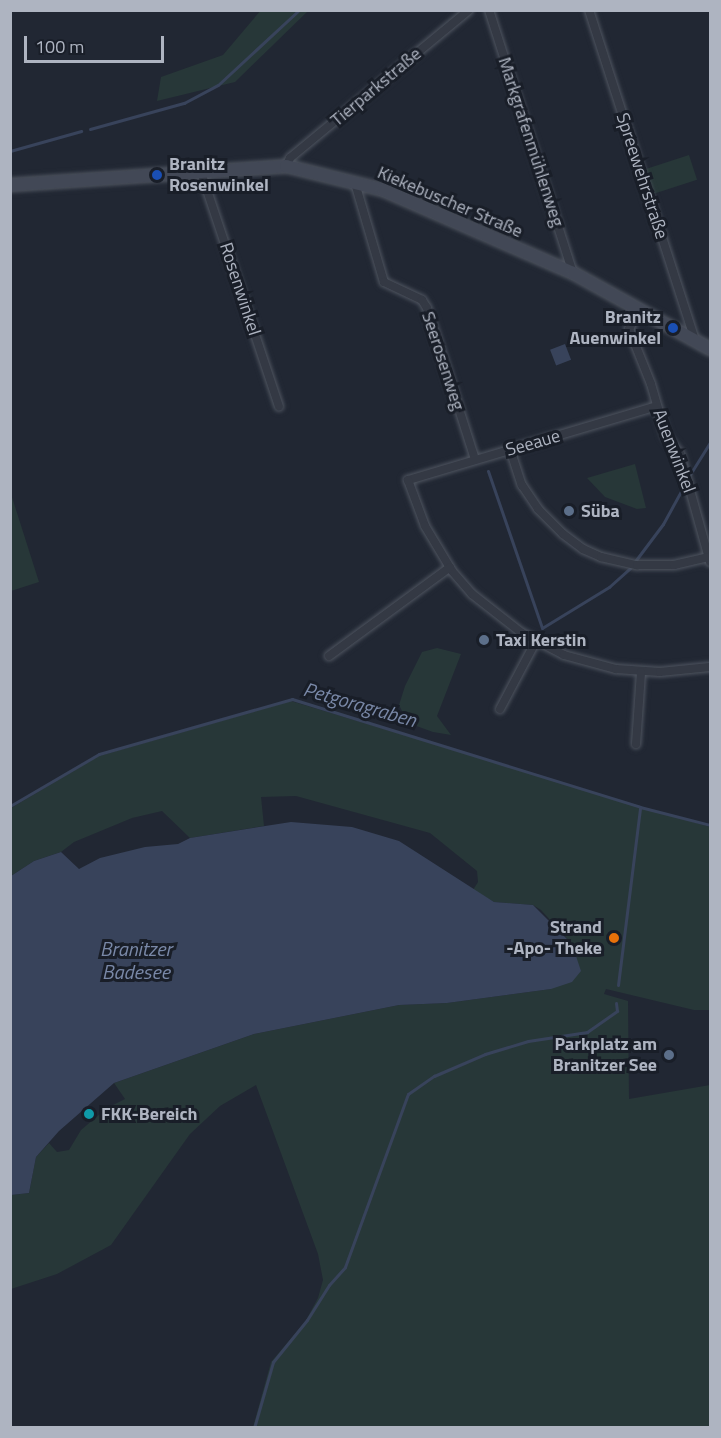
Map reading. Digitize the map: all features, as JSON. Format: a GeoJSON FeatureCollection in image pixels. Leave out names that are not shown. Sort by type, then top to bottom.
{"type":"FeatureCollection","features":[{"type":"Feature","properties":{"kind":"street","name":"Tierparkstraße"},"geometry":{"type":"LineString","coordinates":[[285,166],[290,158],[469,10]]}},
{"type":"Feature","properties":{"kind":"street","name":"Markgrafenmühlenweg"},"geometry":{"type":"LineString","coordinates":[[489,10],[573,273]]}},
{"type":"Feature","properties":{"kind":"street","name":"Spreewehrstraße"},"geometry":{"type":"LineString","coordinates":[[589,10],[695,341]]}},
{"type":"Feature","properties":{"kind":"street","name":"Kiekebuscher Straße"},"geometry":{"type":"LineString","coordinates":[[10,185],[285,166],[383,190],[573,273],[711,349]]}},
{"type":"Feature","properties":{"kind":"street","name":"Rosenwinkel"},"geometry":{"type":"LineString","coordinates":[[201,172],[279,406]]}},
{"type":"Feature","properties":{"kind":"street","name":"Seerosenweg"},"geometry":{"type":"LineString","coordinates":[[355,183],[384,282],[422,300],[427,308],[475,459]]}},
{"type":"Feature","properties":{"kind":"street","name":"Auenwinkel"},"geometry":{"type":"LineString","coordinates":[[639,308],[628,329],[651,384],[666,436],[680,454],[710,560]]}},
{"type":"Feature","properties":{"kind":"street","name":"Seeaue"},"geometry":{"type":"LineString","coordinates":[[450,567],[425,526],[408,480],[657,406]]}},
{"type":"Feature","properties":{"kind":"street"},"geometry":{"type":"LineString","coordinates":[[510,450],[522,485],[549,521],[583,549],[600,557],[632,564],[668,566],[710,560]]}},
{"type":"Feature","properties":{"kind":"street"},"geometry":{"type":"LineString","coordinates":[[329,656],[450,567],[472,594],[503,620],[536,641],[591,663],[641,672],[711,667]]}},
{"type":"Feature","properties":{"kind":"street"},"geometry":{"type":"LineString","coordinates":[[500,709],[536,641]]}},
{"type":"Feature","properties":{"kind":"street"},"geometry":{"type":"LineString","coordinates":[[636,744],[641,672]]}},
{"type":"Feature","properties":{"kind":"shaded area"},"geometry":{"type":"Polygon","coordinates":[[[261,10],[308,11],[235,82],[157,101],[161,77],[223,55],[261,10]]]}},
{"type":"Feature","properties":{"kind":"shaded area"},"geometry":{"type":"Polygon","coordinates":[[[689,155],[697,180],[652,194],[644,170],[689,155]]]}},
{"type":"Feature","properties":{"kind":"shaded area"},"geometry":{"type":"Polygon","coordinates":[[[635,464],[646,508],[637,509],[605,497],[587,478],[635,464]]]}},
{"type":"Feature","properties":{"kind":"shaded area"},"geometry":{"type":"Polygon","coordinates":[[[11,494],[39,582],[10,591],[11,494]]]}},
{"type":"Feature","properties":{"kind":"shaded area"},"geometry":{"type":"Polygon","coordinates":[[[437,648],[461,654],[437,716],[451,735],[433,732],[408,723],[399,705],[405,686],[422,652],[437,648]]]}},
{"type":"Feature","properties":{"kind":"shaded area"},"geometry":{"type":"Polygon","coordinates":[[[291,701],[710,827],[710,1010],[694,1010],[606,989],[604,994],[628,1001],[629,1099],[710,1085],[710,1427],[253,1427],[271,1362],[305,1322],[318,1298],[323,1280],[318,1254],[256,1085],[220,1106],[190,1134],[111,1245],[57,1274],[11,1289],[11,1195],[29,1193],[36,1157],[49,1143],[57,1152],[69,1150],[81,1130],[107,1108],[125,1099],[114,1083],[254,1034],[399,1005],[447,1003],[551,989],[572,944],[541,910],[533,905],[494,902],[473,890],[478,882],[477,871],[430,833],[296,796],[261,797],[264,826],[190,838],[162,811],[132,818],[74,842],[61,852],[34,861],[11,876],[11,808],[99,756],[291,701]]]}},
{"type":"Feature","properties":{"kind":"water"},"geometry":{"type":"Polygon","coordinates":[[[565,344],[571,360],[556,366],[550,350],[565,344]]]}},
{"type":"Feature","properties":{"kind":"water","name":"Branitzer Badesee"},"geometry":{"type":"Polygon","coordinates":[[[291,822],[352,827],[399,841],[494,902],[533,905],[572,944],[581,971],[572,982],[551,989],[447,1003],[399,1005],[254,1034],[114,1083],[59,1131],[36,1157],[29,1193],[11,1195],[11,876],[34,861],[61,852],[79,869],[100,858],[145,847],[178,844],[190,838],[291,822]]]}},
{"type":"Feature","properties":{"kind":"waterway"},"geometry":{"type":"LineString","coordinates":[[90,129],[184,103],[218,85],[299,10]]}},
{"type":"Feature","properties":{"kind":"waterway"},"geometry":{"type":"LineString","coordinates":[[10,151],[81,131]]}},
{"type":"Feature","properties":{"kind":"waterway"},"geometry":{"type":"LineString","coordinates":[[689,476],[710,442]]}},
{"type":"Feature","properties":{"kind":"waterway"},"geometry":{"type":"LineString","coordinates":[[488,471],[542,628],[609,587],[630,568],[663,524],[686,482]]}},
{"type":"Feature","properties":{"kind":"waterway","name":"Petgoragraben"},"geometry":{"type":"LineString","coordinates":[[10,806],[99,754],[292,699],[640,807],[710,825]]}},
{"type":"Feature","properties":{"kind":"waterway"},"geometry":{"type":"LineString","coordinates":[[618,985],[640,808]]}},
{"type":"Feature","properties":{"kind":"waterway"},"geometry":{"type":"LineString","coordinates":[[254,1428],[273,1362],[307,1320],[329,1285],[345,1267],[408,1094],[434,1076],[485,1054],[528,1041],[587,1032],[617,1011],[616,1003]]}},
{"type":"Feature","properties":{"kind":"place","name":"Branitz Rosenwinkel"},"geometry":{"type":"Point","coordinates":[157,175]}},
{"type":"Feature","properties":{"kind":"place","name":"Branitz Auenwinkel"},"geometry":{"type":"Point","coordinates":[673,328]}},
{"type":"Feature","properties":{"kind":"place","name":"Süba"},"geometry":{"type":"Point","coordinates":[569,511]}},
{"type":"Feature","properties":{"kind":"place","name":"Taxi Kerstin"},"geometry":{"type":"Point","coordinates":[484,640]}},
{"type":"Feature","properties":{"kind":"place","name":"Strand -Apo- Theke"},"geometry":{"type":"Point","coordinates":[614,938]}},
{"type":"Feature","properties":{"kind":"place","name":"Parkplatz am Branitzer See"},"geometry":{"type":"Point","coordinates":[669,1055]}},
{"type":"Feature","properties":{"kind":"place","name":"FKK-Bereich"},"geometry":{"type":"Point","coordinates":[89,1114]}}]}
